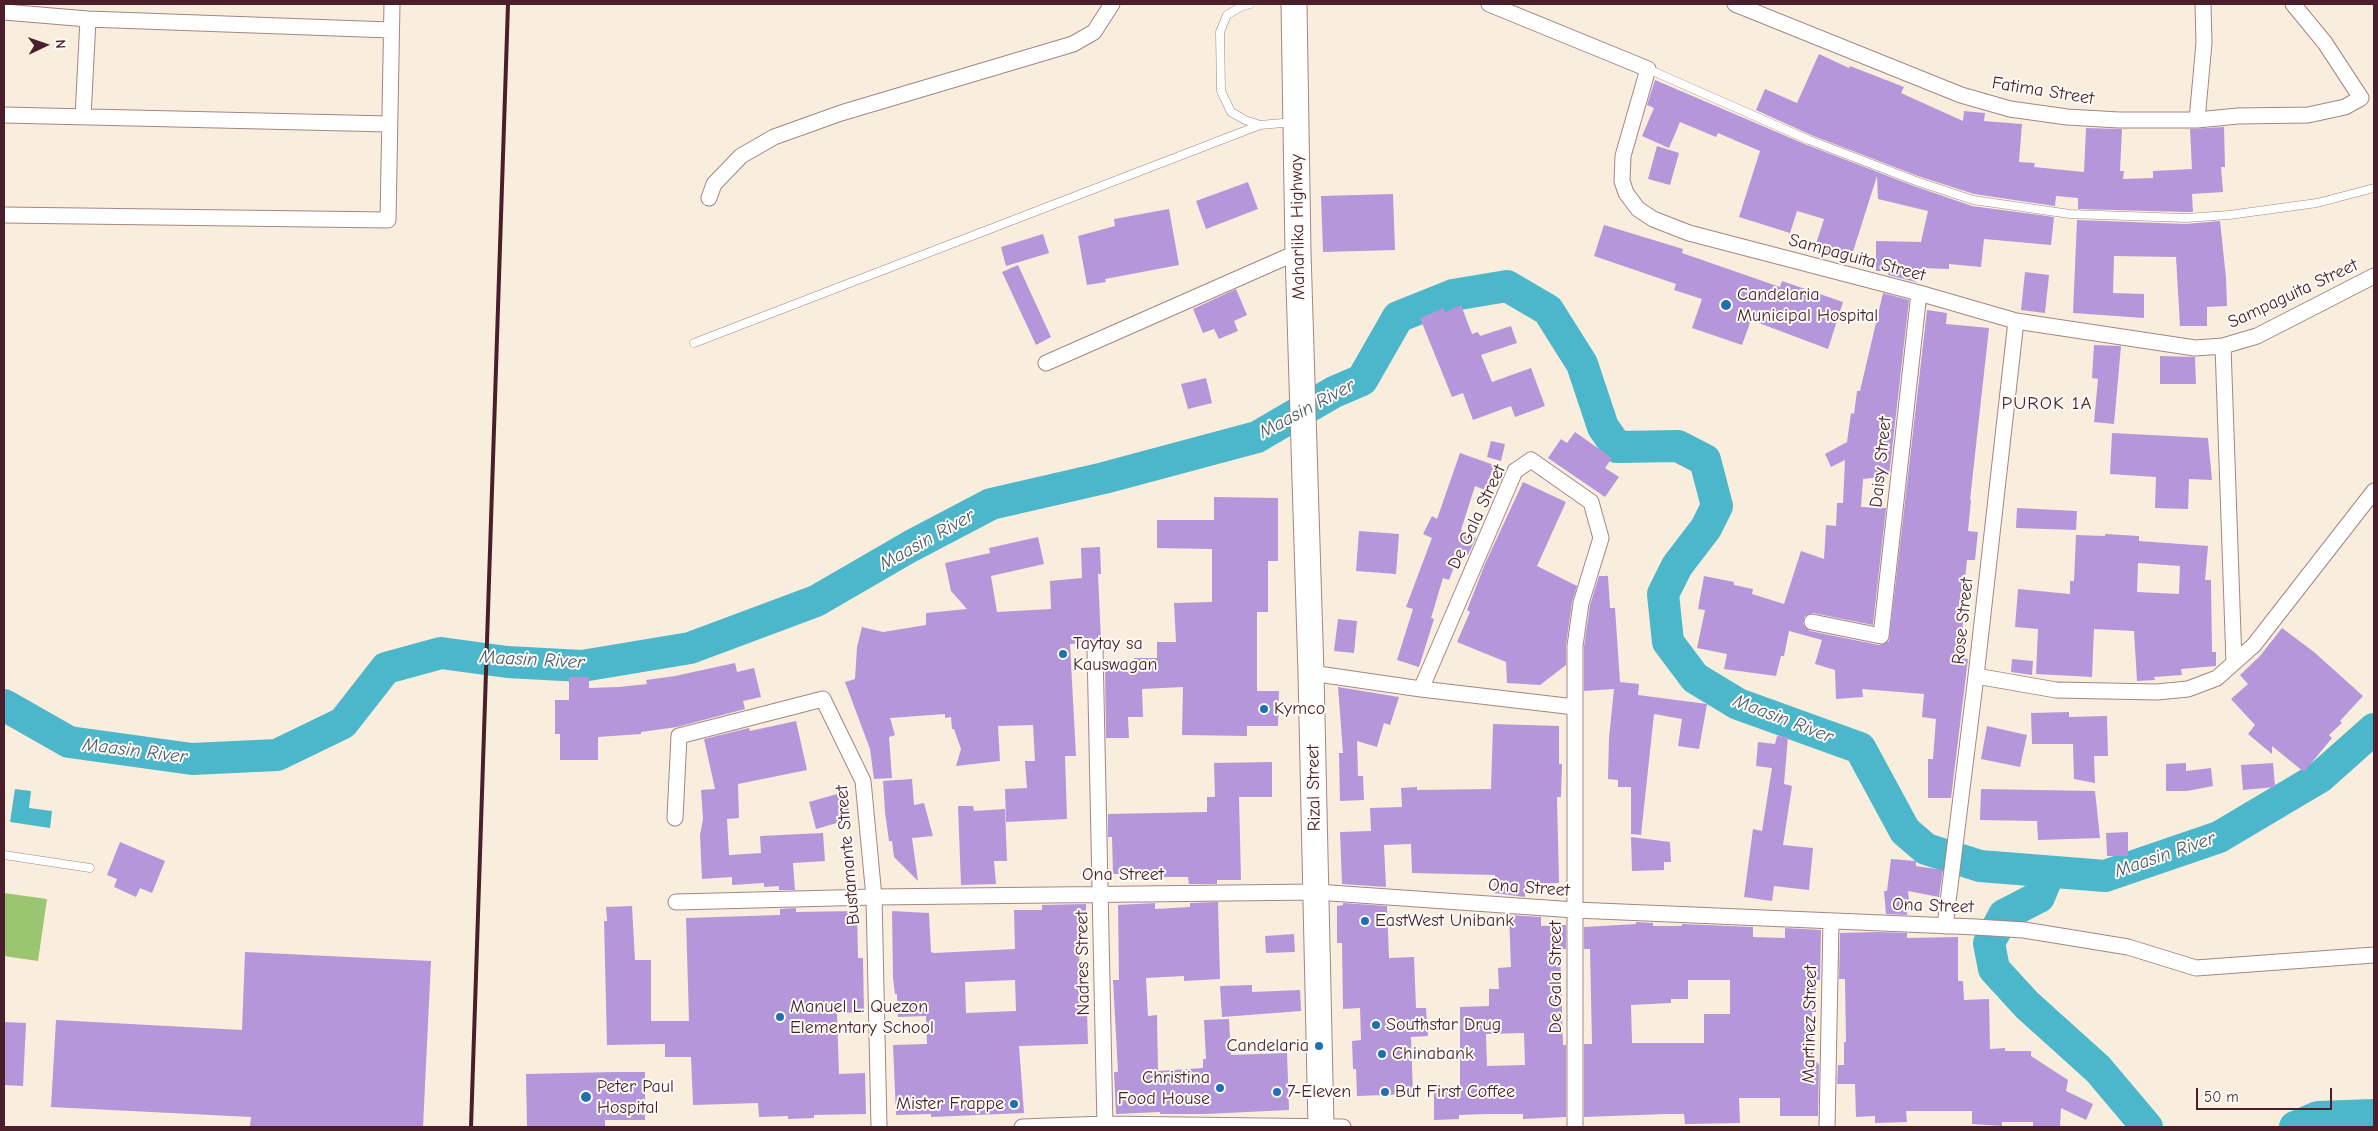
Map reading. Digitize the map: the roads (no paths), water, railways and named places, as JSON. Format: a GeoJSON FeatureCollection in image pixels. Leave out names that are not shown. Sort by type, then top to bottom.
{"type":"FeatureCollection","features":[{"type":"Feature","properties":{"kind":"main road","name":"Maharlika Highway"},"geometry":{"type":"LineString","coordinates":[[1294,4],[1298,252],[1305,450]]}},
{"type":"Feature","properties":{"kind":"main road","name":"Rizal Street"},"geometry":{"type":"LineString","coordinates":[[1305,450],[1316,892],[1328,1127]]}},
{"type":"Feature","properties":{"kind":"street"},"geometry":{"type":"LineString","coordinates":[[4,215],[388,220],[390,30],[392,4]]}},
{"type":"Feature","properties":{"kind":"street"},"geometry":{"type":"LineString","coordinates":[[709,198],[714,184],[742,156],[774,137],[851,110],[1073,44],[1094,32],[1112,4]]}},
{"type":"Feature","properties":{"kind":"street"},"geometry":{"type":"LineString","coordinates":[[1489,4],[1648,69]]}},
{"type":"Feature","properties":{"kind":"street","name":"Fatima Street"},"geometry":{"type":"LineString","coordinates":[[1735,4],[1961,95],[2010,109],[2068,117],[2111,120],[2197,120],[2238,116],[2308,115],[2345,107],[2361,98],[2325,43],[2293,4]]}},
{"type":"Feature","properties":{"kind":"street"},"geometry":{"type":"LineString","coordinates":[[2197,120],[2204,42],[2203,4]]}},
{"type":"Feature","properties":{"kind":"street"},"geometry":{"type":"LineString","coordinates":[[4,12],[88,18],[390,30]]}},
{"type":"Feature","properties":{"kind":"street"},"geometry":{"type":"LineString","coordinates":[[83,117],[88,18]]}},
{"type":"Feature","properties":{"kind":"street","name":"Sampaguita Street"},"geometry":{"type":"LineString","coordinates":[[1648,69],[1621,168],[1626,193],[1638,209],[1653,219],[1689,233],[1919,293],[2016,321],[2195,348],[2223,346],[2257,336],[2374,276]]}},
{"type":"Feature","properties":{"kind":"street"},"geometry":{"type":"LineString","coordinates":[[4,115],[389,124]]}},
{"type":"Feature","properties":{"kind":"street"},"geometry":{"type":"LineString","coordinates":[[1046,363],[1298,252]]}},
{"type":"Feature","properties":{"kind":"street","name":"Daisy Street"},"geometry":{"type":"LineString","coordinates":[[1812,622],[1881,636],[1919,293]]}},
{"type":"Feature","properties":{"kind":"street","name":"Rose Street"},"geometry":{"type":"LineString","coordinates":[[1944,926],[1976,676],[2016,321]]}},
{"type":"Feature","properties":{"kind":"street"},"geometry":{"type":"LineString","coordinates":[[2223,346],[2234,663]]}},
{"type":"Feature","properties":{"kind":"street","name":"De Gala Street"},"geometry":{"type":"LineString","coordinates":[[1421,689],[1515,471],[1531,460],[1590,502],[1601,538],[1581,602],[1576,646],[1575,1127]]}},
{"type":"Feature","properties":{"kind":"street"},"geometry":{"type":"LineString","coordinates":[[1976,676],[2056,690],[2157,692],[2188,689],[2216,678],[2254,645],[2374,491]]}},
{"type":"Feature","properties":{"kind":"street","name":"Nadres Street"},"geometry":{"type":"LineString","coordinates":[[1094,648],[1105,1126]]}},
{"type":"Feature","properties":{"kind":"street"},"geometry":{"type":"LineString","coordinates":[[1311,673],[1421,689],[1575,707]]}},
{"type":"Feature","properties":{"kind":"street","name":"Bustamante Street"},"geometry":{"type":"LineString","coordinates":[[675,818],[679,736],[823,699],[863,781],[874,896],[879,1127]]}},
{"type":"Feature","properties":{"kind":"street","name":"Ona Street"},"geometry":{"type":"LineString","coordinates":[[676,902],[874,896],[1316,892],[1575,910],[1976,926],[2024,930],[2128,948],[2196,968],[2374,954]]}},
{"type":"Feature","properties":{"kind":"street","name":"Martinez Street"},"geometry":{"type":"LineString","coordinates":[[1827,1127],[1831,921]]}},
{"type":"Feature","properties":{"kind":"street"},"geometry":{"type":"LineString","coordinates":[[1022,1127],[1328,1127]]}},
{"type":"Feature","properties":{"kind":"lane"},"geometry":{"type":"LineString","coordinates":[[1250,4],[1242,6],[1227,15],[1220,32],[1221,91],[1231,112],[1245,120],[1260,125]]}},
{"type":"Feature","properties":{"kind":"lane"},"geometry":{"type":"LineString","coordinates":[[1648,69],[1809,140],[1916,181],[1973,200],[2070,214],[2186,218],[2228,215],[2317,203],[2374,188]]}},
{"type":"Feature","properties":{"kind":"lane"},"geometry":{"type":"LineString","coordinates":[[694,343],[1260,125],[1296,121]]}},
{"type":"Feature","properties":{"kind":"lane"},"geometry":{"type":"LineString","coordinates":[[4,855],[90,868]]}},
{"type":"Feature","properties":{"kind":"water"},"geometry":{"type":"Polygon","coordinates":[[[15,789],[31,791],[29,808],[52,811],[50,828],[10,822],[15,789]]]}},
{"type":"Feature","properties":{"kind":"waterway","name":"Maasin River"},"geometry":{"type":"LineString","coordinates":[[4,705],[69,742],[192,759],[277,755],[343,723],[386,668],[441,653],[507,662],[582,666],[690,648],[816,601],[911,546],[991,504],[1104,478],[1257,437],[1334,392],[1362,380],[1398,317],[1453,295],[1507,286],[1548,310],[1582,364],[1603,427],[1617,447],[1678,446],[1705,460],[1717,506],[1706,528],[1677,566],[1663,594],[1668,642],[1695,678],[1738,704],[1860,748],[1905,831],[1926,849],[1980,866],[2105,876],[2219,837],[2320,777],[2374,729]]}},
{"type":"Feature","properties":{"kind":"waterway"},"geometry":{"type":"LineString","coordinates":[[2049,873],[2039,897],[2004,915],[1989,943],[1994,969],[2027,1005],[2098,1069],[2147,1127]]}},
{"type":"Feature","properties":{"kind":"waterway"},"geometry":{"type":"LineString","coordinates":[[2295,1127],[2318,1117],[2374,1115]]}},
{"type":"Feature","properties":{"kind":"railway"},"geometry":{"type":"LineString","coordinates":[[471,1127],[508,4]]}},
{"type":"Feature","properties":{"kind":"place","name":"Candelaria Municipal Hospital"},"geometry":{"type":"Point","coordinates":[1726,305]}},
{"type":"Feature","properties":{"kind":"place","name":"Taytay sa Kauswagan"},"geometry":{"type":"Point","coordinates":[1063,654]}},
{"type":"Feature","properties":{"kind":"place","name":"Kymco"},"geometry":{"type":"Point","coordinates":[1264,709]}},
{"type":"Feature","properties":{"kind":"place","name":"EastWest Unibank"},"geometry":{"type":"Point","coordinates":[1365,921]}},
{"type":"Feature","properties":{"kind":"place","name":"Manuel L. Quezon Elementary School"},"geometry":{"type":"Point","coordinates":[780,1017]}},
{"type":"Feature","properties":{"kind":"place","name":"Southstar Drug"},"geometry":{"type":"Point","coordinates":[1376,1025]}},
{"type":"Feature","properties":{"kind":"place","name":"Candelaria"},"geometry":{"type":"Point","coordinates":[1319,1046]}},
{"type":"Feature","properties":{"kind":"place","name":"Chinabank"},"geometry":{"type":"Point","coordinates":[1382,1054]}},
{"type":"Feature","properties":{"kind":"place","name":"Christina Food House"},"geometry":{"type":"Point","coordinates":[1220,1088]}},
{"type":"Feature","properties":{"kind":"place","name":"7-Eleven"},"geometry":{"type":"Point","coordinates":[1277,1092]}},
{"type":"Feature","properties":{"kind":"place","name":"But First Coffee"},"geometry":{"type":"Point","coordinates":[1385,1092]}},
{"type":"Feature","properties":{"kind":"place","name":"Peter Paul Hospital"},"geometry":{"type":"Point","coordinates":[586,1097]}},
{"type":"Feature","properties":{"kind":"place","name":"Mister Frappe"},"geometry":{"type":"Point","coordinates":[1014,1104]}},
{"type":"Feature","properties":{"kind":"district","name":"PUROK 1A"},"geometry":{"type":"Point","coordinates":[2047,404]}}]}
